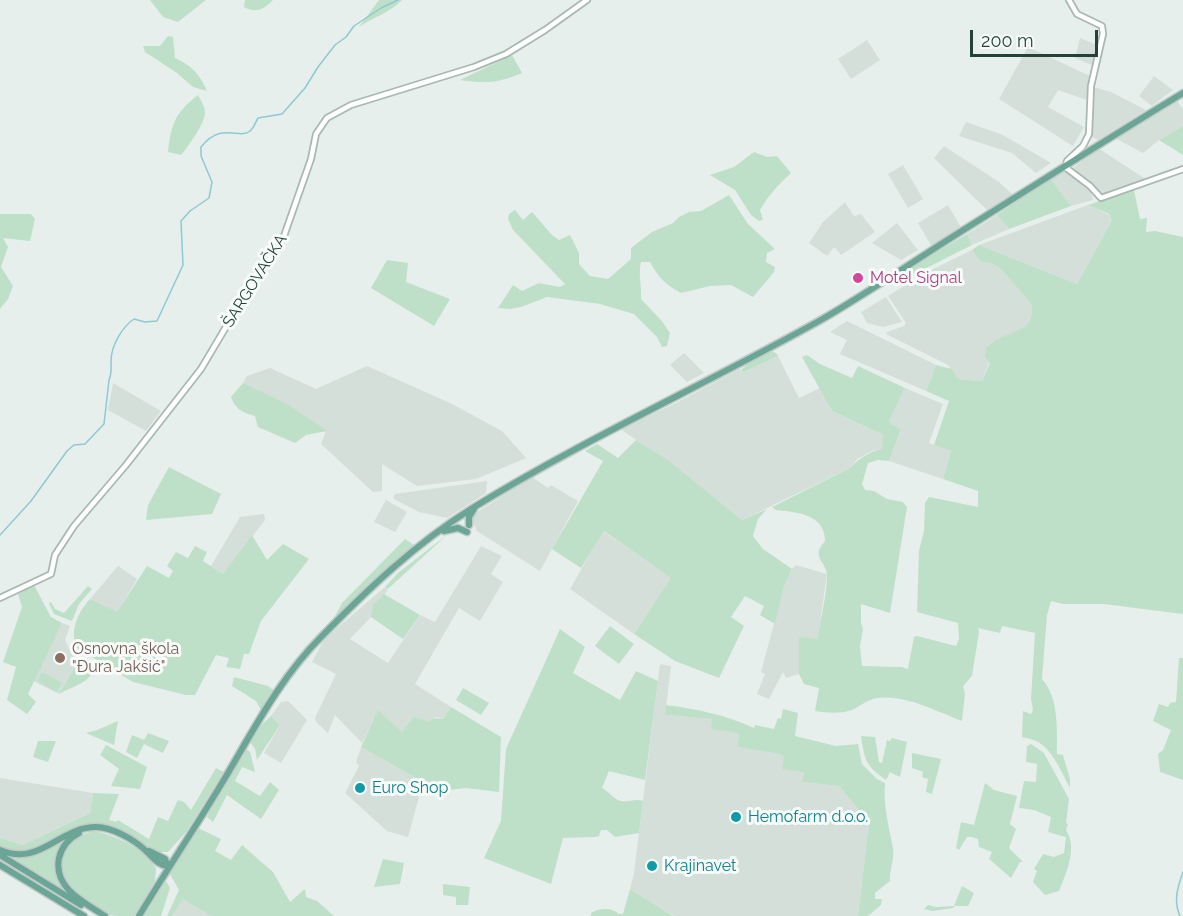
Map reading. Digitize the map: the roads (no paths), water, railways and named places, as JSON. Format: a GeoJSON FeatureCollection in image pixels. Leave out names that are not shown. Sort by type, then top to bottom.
{"type":"FeatureCollection","features":[{"type":"Feature","properties":{"kind":"main road"},"geometry":{"type":"LineString","coordinates":[[139,916],[265,709],[316,642],[385,574],[435,535],[536,470],[823,318],[1183,93]]}},
{"type":"Feature","properties":{"kind":"main road"},"geometry":{"type":"LineString","coordinates":[[469,525],[470,514],[481,504]]}},
{"type":"Feature","properties":{"kind":"main road"},"geometry":{"type":"LineString","coordinates":[[435,535],[453,528],[467,532]]}},
{"type":"Feature","properties":{"kind":"main road"},"geometry":{"type":"LineString","coordinates":[[90,828],[76,834],[64,845],[59,871],[69,890],[105,916]]}},
{"type":"Feature","properties":{"kind":"main road"},"geometry":{"type":"LineString","coordinates":[[0,853],[29,854],[41,850],[74,831],[103,828],[116,832],[157,858],[165,859],[168,866]]}},
{"type":"Feature","properties":{"kind":"main road"},"geometry":{"type":"LineString","coordinates":[[157,858],[170,854],[181,846]]}},
{"type":"Feature","properties":{"kind":"main road"},"geometry":{"type":"LineString","coordinates":[[0,853],[99,916]]}},
{"type":"Feature","properties":{"kind":"main road"},"geometry":{"type":"LineString","coordinates":[[157,858],[160,872],[158,883]]}},
{"type":"Feature","properties":{"kind":"main road"},"geometry":{"type":"LineString","coordinates":[[0,865],[84,916]]}},
{"type":"Feature","properties":{"kind":"street","name":"ŠARGOVAČKA"},"geometry":{"type":"LineString","coordinates":[[0,598],[51,574],[55,555],[74,526],[121,471],[201,369],[284,236],[297,204],[316,134],[327,117],[351,105],[467,69],[506,54],[587,0]]}},
{"type":"Feature","properties":{"kind":"street"},"geometry":{"type":"LineString","coordinates":[[1069,0],[1077,14],[1102,26],[1103,34],[1091,86],[1089,134],[1083,146],[1067,161],[1065,167],[1090,186],[1101,198],[1183,169]]}},
{"type":"Feature","properties":{"kind":"waterway"},"geometry":{"type":"LineString","coordinates":[[0,535],[31,501],[67,451],[74,445],[85,444],[104,424],[111,373],[111,355],[115,343],[125,327],[134,319],[145,322],[157,321],[183,265],[181,221],[190,211],[209,198],[212,182],[201,156],[201,147],[216,135],[246,133],[251,130],[258,118],[282,114],[305,88],[335,45],[346,37],[354,26],[398,0]]}},
{"type":"Feature","properties":{"kind":"waterway"},"geometry":{"type":"LineString","coordinates":[[1180,916],[1177,899],[1183,872]]}},
{"type":"Feature","properties":{"kind":"place","name":"Motel Signal"},"geometry":{"type":"Point","coordinates":[858,278]}},
{"type":"Feature","properties":{"kind":"place","name":"Osnovna škola \"Đura Jakšić\""},"geometry":{"type":"Point","coordinates":[60,658]}},
{"type":"Feature","properties":{"kind":"place","name":"Euro Shop"},"geometry":{"type":"Point","coordinates":[360,788]}},
{"type":"Feature","properties":{"kind":"place","name":"Hemofarm d.o.o."},"geometry":{"type":"Point","coordinates":[736,817]}},
{"type":"Feature","properties":{"kind":"place","name":"Krajinavet"},"geometry":{"type":"Point","coordinates":[652,866]}}]}
